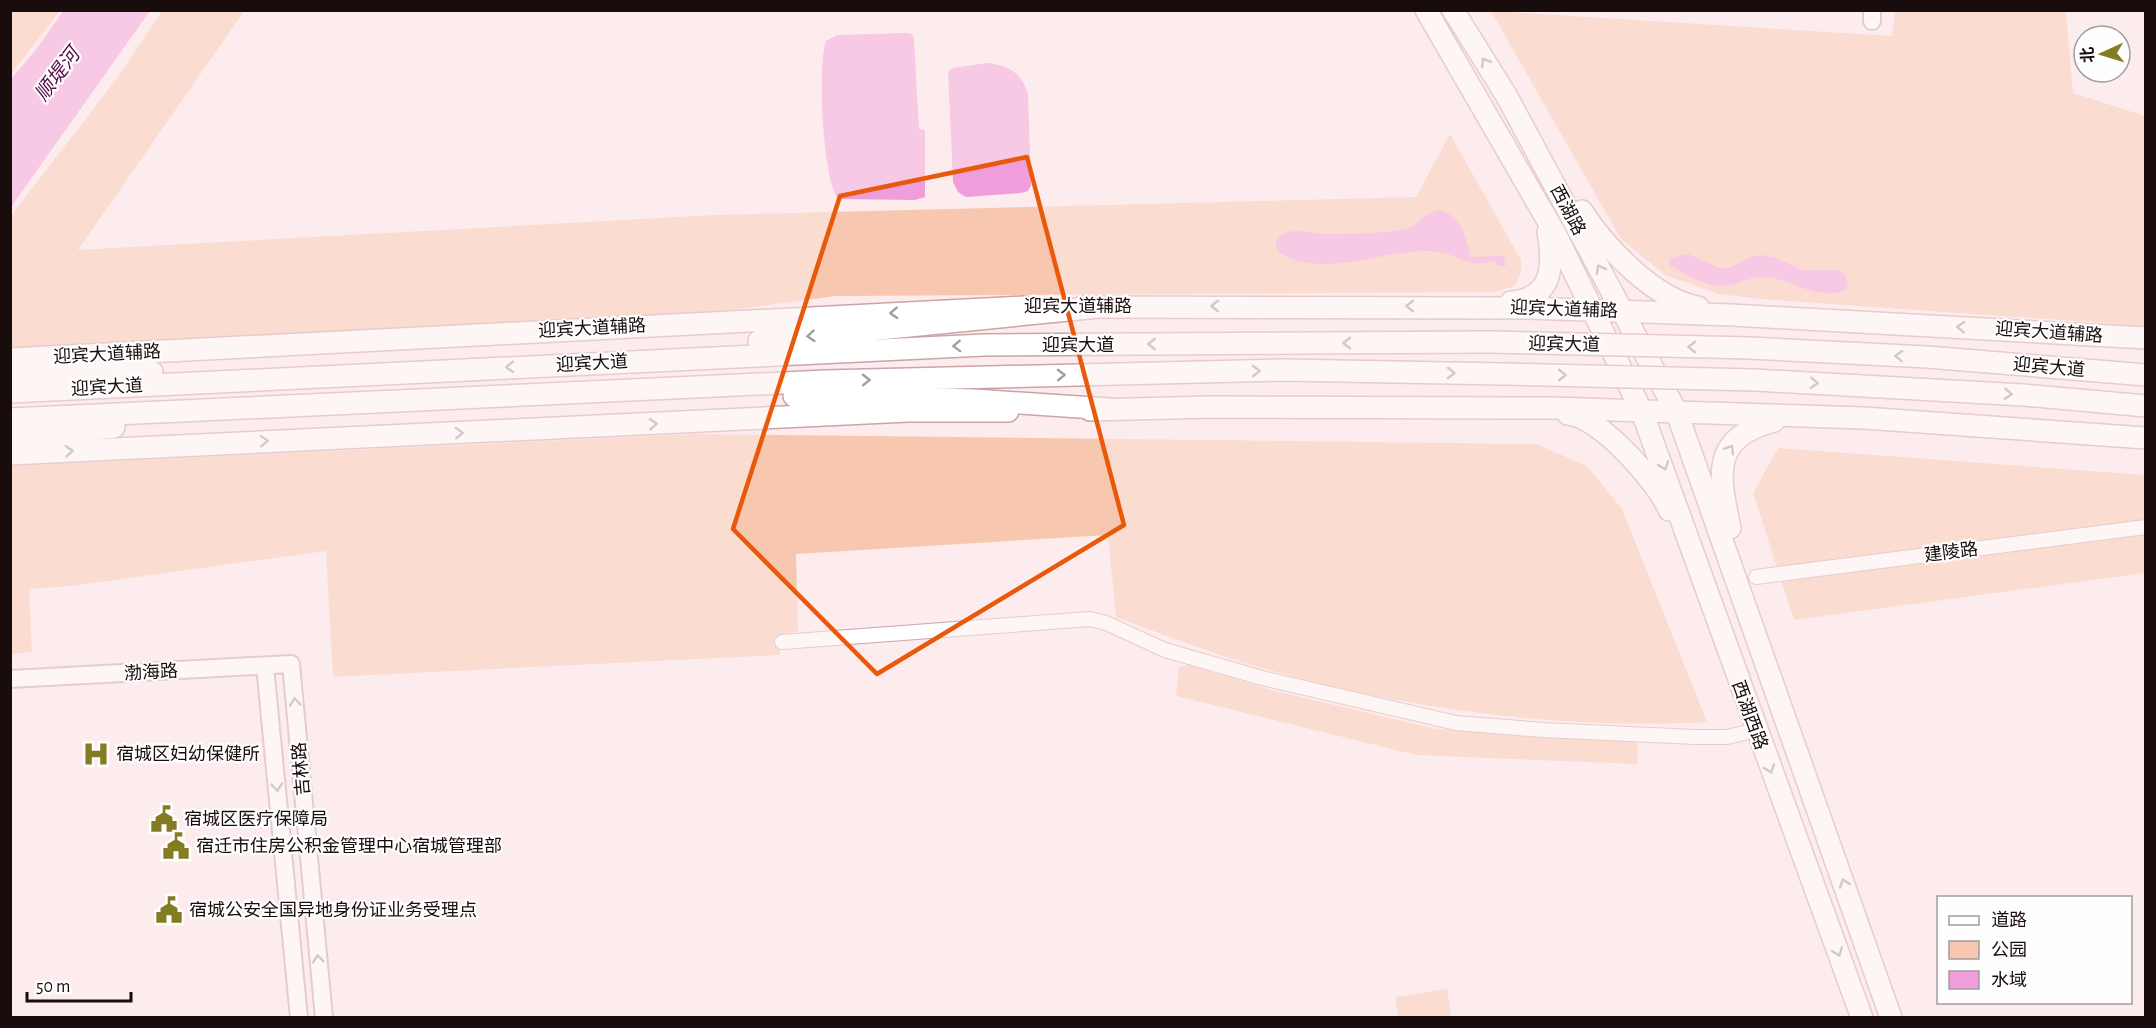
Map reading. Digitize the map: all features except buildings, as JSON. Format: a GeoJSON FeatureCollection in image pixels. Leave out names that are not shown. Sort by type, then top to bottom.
{"type":"FeatureCollection","features":[{"type":"Feature","properties":{"kind":"main road","name":"西湖路"},"geometry":{"type":"LineString","coordinates":[[1426,10],[1472,95],[1556,235],[1642,412]]}},
{"type":"Feature","properties":{"kind":"main road","name":"西湖路"},"geometry":{"type":"LineString","coordinates":[[1453,10],[1506,95],[1677,413]]}},
{"type":"Feature","properties":{"kind":"main road"},"geometry":{"type":"LineString","coordinates":[[1444,307],[1521,301],[1534,296],[1546,283],[1552,254],[1546,225],[1472,95]]}},
{"type":"Feature","properties":{"kind":"main road"},"geometry":{"type":"LineString","coordinates":[[1506,95],[1595,231],[1628,265],[1672,298],[1691,306],[1755,317]]}},
{"type":"Feature","properties":{"kind":"main road","name":"迎宾大道辅路"},"geometry":{"type":"LineString","coordinates":[[10,359],[992,307],[1444,307],[1592,310],[2145,338]]}},
{"type":"Feature","properties":{"kind":"main road"},"geometry":{"type":"LineString","coordinates":[[541,366],[600,350],[762,340],[1099,307]]}},
{"type":"Feature","properties":{"kind":"main road","name":"迎宾大道"},"geometry":{"type":"LineString","coordinates":[[10,392],[984,345],[1489,342],[1750,348],[1938,358],[2145,375]]}},
{"type":"Feature","properties":{"kind":"main road","name":"迎宾大道"},"geometry":{"type":"LineString","coordinates":[[10,419],[825,381],[1284,370],[1755,380],[2023,395],[2145,406]]}},
{"type":"Feature","properties":{"kind":"main road"},"geometry":{"type":"LineString","coordinates":[[10,373],[143,371],[257,380]]}},
{"type":"Feature","properties":{"kind":"main road"},"geometry":{"type":"LineString","coordinates":[[495,396],[557,405],[752,396],[860,395],[1109,409]]}},
{"type":"Feature","properties":{"kind":"main road"},"geometry":{"type":"LineString","coordinates":[[10,439],[112,427],[336,417],[460,398]]}},
{"type":"Feature","properties":{"kind":"main road"},"geometry":{"type":"LineString","coordinates":[[1482,407],[1573,414],[1593,425],[1619,447],[1666,501],[1731,660]]}},
{"type":"Feature","properties":{"kind":"main road"},"geometry":{"type":"LineString","coordinates":[[10,454],[908,411],[1109,409],[1482,407],[1864,418],[2145,438]]}},
{"type":"Feature","properties":{"kind":"main road","name":"西湖西路"},"geometry":{"type":"LineString","coordinates":[[1642,412],[1862,1017]]}},
{"type":"Feature","properties":{"kind":"main road","name":"西湖西路"},"geometry":{"type":"LineString","coordinates":[[1677,413],[1891,1017]]}},
{"type":"Feature","properties":{"kind":"main road"},"geometry":{"type":"LineString","coordinates":[[1784,714],[1722,488],[1722,465],[1728,449],[1751,427],[1790,417]]}},
{"type":"Feature","properties":{"kind":"street","name":"建陵路"},"geometry":{"type":"LineString","coordinates":[[1748,578],[2145,527]]}},
{"type":"Feature","properties":{"kind":"street"},"geometry":{"type":"LineString","coordinates":[[782,642],[1090,620],[1106,623],[1165,650],[1262,678],[1456,723],[1543,730],[1695,737],[1727,737],[1756,730]]}},
{"type":"Feature","properties":{"kind":"street","name":"渤海路"},"geometry":{"type":"LineString","coordinates":[[10,679],[291,664]]}},
{"type":"Feature","properties":{"kind":"street","name":"吉林路"},"geometry":{"type":"LineString","coordinates":[[291,664],[324,1017]]}},
{"type":"Feature","properties":{"kind":"street","name":"吉林路"},"geometry":{"type":"LineString","coordinates":[[266,666],[299,1017]]}},
{"type":"Feature","properties":{"kind":"highlighted area"},"geometry":{"type":"Polygon","coordinates":[[[1027,157],[1124,525],[877,674],[733,529],[840,196],[1027,157]]]}},
{"type":"Feature","properties":{"kind":"green space"},"geometry":{"type":"Polygon","coordinates":[[[245,10],[78,250],[714,215],[1416,197],[1450,134],[1521,260],[1521,271],[1515,286],[1494,292],[836,296],[539,335],[11,363],[10,217],[115,81],[162,11],[245,10]]]}},
{"type":"Feature","properties":{"kind":"green space"},"geometry":{"type":"Polygon","coordinates":[[[10,11],[60,11],[11,74],[10,11]]]}},
{"type":"Feature","properties":{"kind":"green space"},"geometry":{"type":"Polygon","coordinates":[[[1491,11],[1892,36],[1895,11],[2066,11],[2073,93],[2145,116],[2145,326],[1761,299],[1719,294],[1665,275],[1621,239],[1491,11]]]}},
{"type":"Feature","properties":{"kind":"green space"},"geometry":{"type":"Polygon","coordinates":[[[695,434],[1536,444],[1587,466],[1622,509],[1707,722],[1646,724],[1585,722],[1462,711],[1341,689],[1223,656],[1116,617],[1108,535],[796,554],[798,632],[783,634],[779,655],[333,677],[326,551],[71,586],[29,589],[32,652],[11,654],[10,466],[695,434]]]}},
{"type":"Feature","properties":{"kind":"green space"},"geometry":{"type":"Polygon","coordinates":[[[1778,448],[2145,475],[2145,573],[1794,620],[1753,493],[1778,448]]]}},
{"type":"Feature","properties":{"kind":"green space"},"geometry":{"type":"Polygon","coordinates":[[[1189,665],[1271,690],[1436,729],[1638,742],[1637,764],[1416,755],[1176,696],[1179,667],[1189,665]]]}},
{"type":"Feature","properties":{"kind":"green space"},"geometry":{"type":"Polygon","coordinates":[[[1447,989],[1451,1017],[1398,1017],[1395,997],[1447,989]]]}},
{"type":"Feature","properties":{"kind":"water","name":"顺堤河"},"geometry":{"type":"Polygon","coordinates":[[[63,11],[150,11],[11,207],[11,79],[38,47],[63,11]]]}},
{"type":"Feature","properties":{"kind":"water"},"geometry":{"type":"Polygon","coordinates":[[[912,34],[914,40],[919,129],[925,130],[925,197],[915,200],[838,199],[829,169],[823,122],[822,73],[826,41],[837,35],[912,34]]]}},
{"type":"Feature","properties":{"kind":"water"},"geometry":{"type":"Polygon","coordinates":[[[987,63],[1013,71],[1022,81],[1028,94],[1031,185],[1028,191],[1021,193],[966,197],[958,192],[953,182],[948,72],[953,68],[987,63]]]}},
{"type":"Feature","properties":{"kind":"water"},"geometry":{"type":"Polygon","coordinates":[[[1439,210],[1453,216],[1461,228],[1471,257],[1504,256],[1506,266],[1499,266],[1494,261],[1467,262],[1447,254],[1428,251],[1352,262],[1313,264],[1295,260],[1278,252],[1275,243],[1285,233],[1291,231],[1344,234],[1400,230],[1412,227],[1429,214],[1439,210]]]}},
{"type":"Feature","properties":{"kind":"water"},"geometry":{"type":"Polygon","coordinates":[[[1688,254],[1719,268],[1730,268],[1751,257],[1762,255],[1776,258],[1802,270],[1837,270],[1845,275],[1848,284],[1846,290],[1835,293],[1813,291],[1773,278],[1762,277],[1723,286],[1711,285],[1670,266],[1670,258],[1688,254]]]}},
{"type":"Feature","properties":{"kind":"place","name":"宿城区妇幼保健所"},"geometry":{"type":"Point","coordinates":[96,754]}},
{"type":"Feature","properties":{"kind":"place","name":"宿城区医疗保障局"},"geometry":{"type":"Point","coordinates":[164,819]}},
{"type":"Feature","properties":{"kind":"place","name":"宿迁市住房公积金管理中心宿城管理部"},"geometry":{"type":"Point","coordinates":[176,846]}},
{"type":"Feature","properties":{"kind":"place","name":"宿城公安全国异地身份证业务受理点"},"geometry":{"type":"Point","coordinates":[169,910]}}]}
